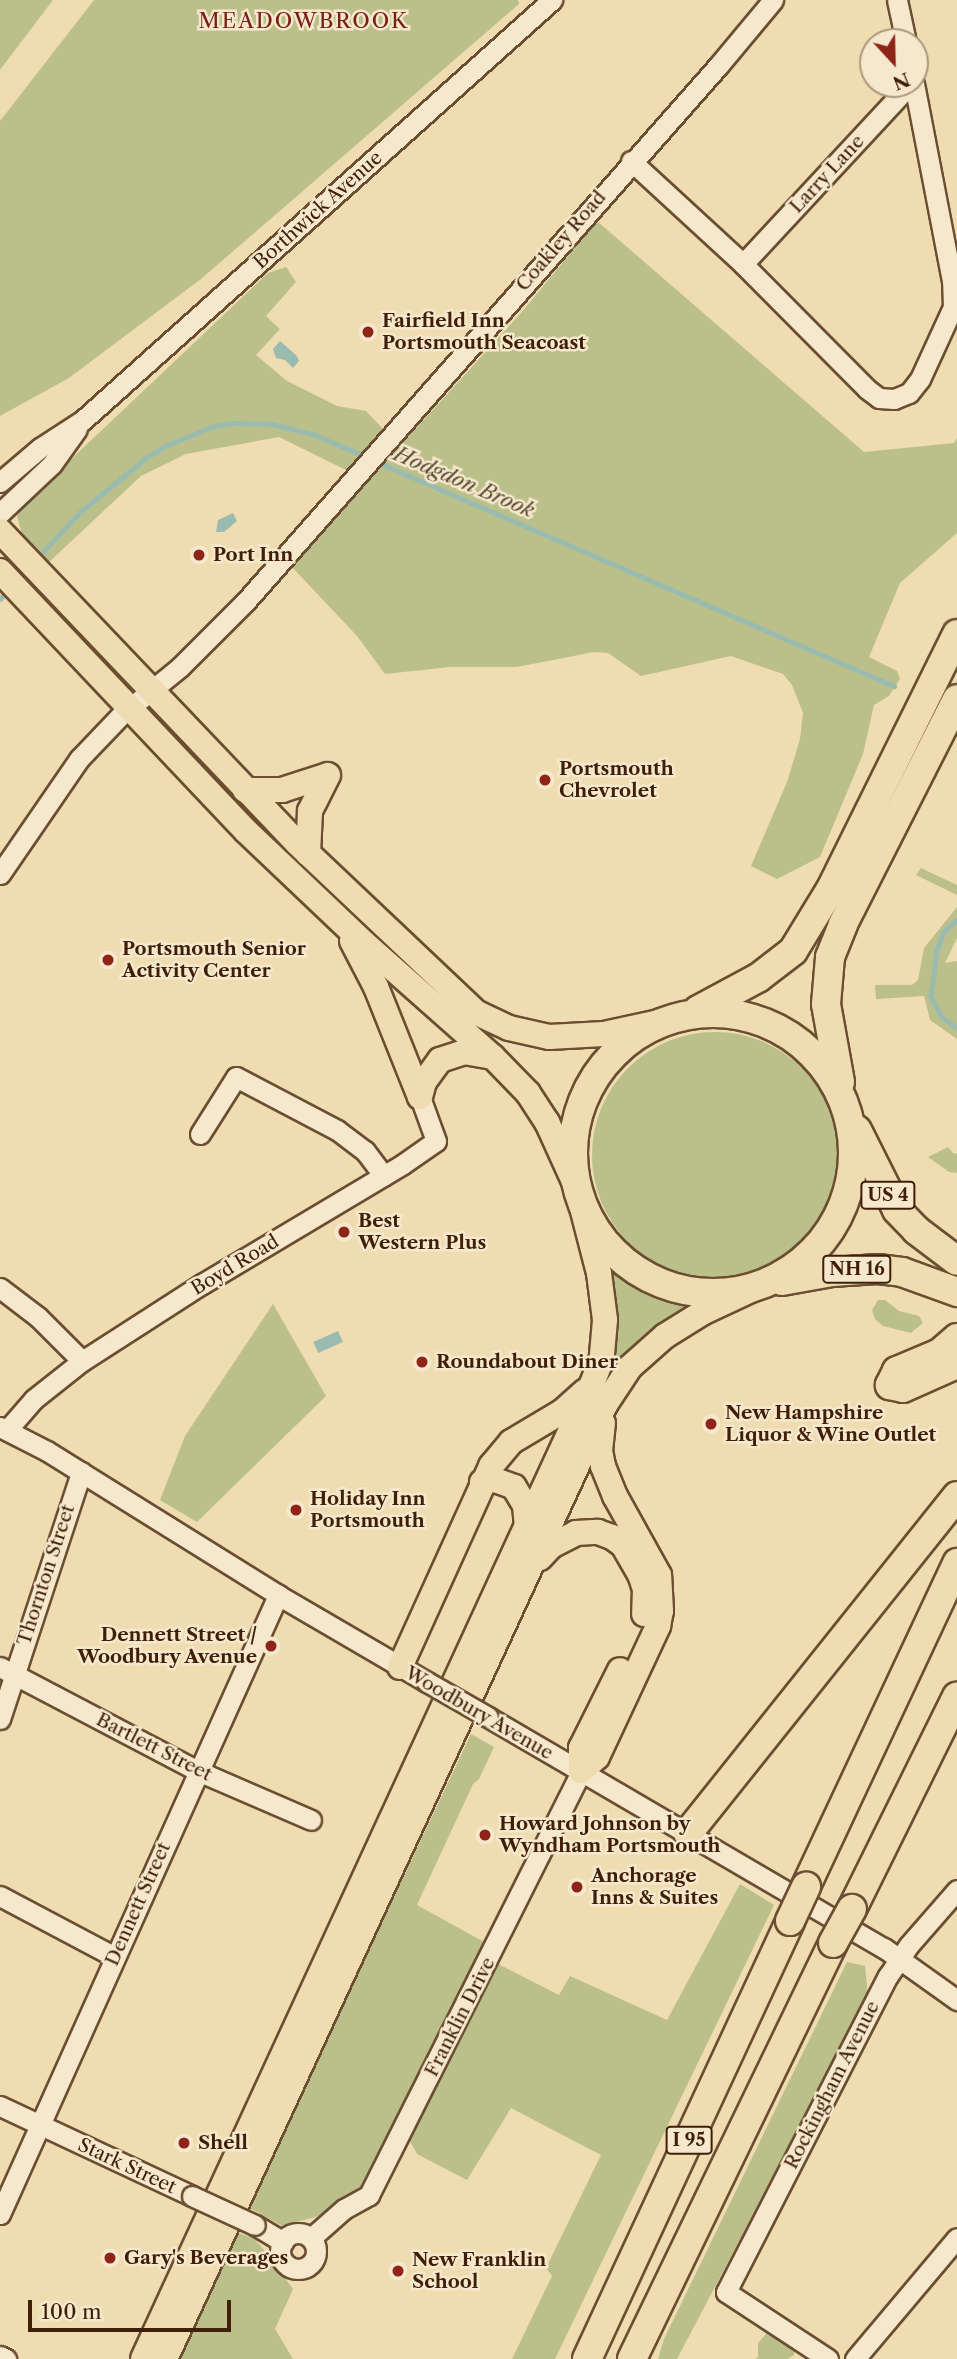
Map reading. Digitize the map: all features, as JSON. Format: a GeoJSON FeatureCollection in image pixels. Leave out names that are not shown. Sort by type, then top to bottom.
{"type":"FeatureCollection","features":[{"type":"Feature","properties":{"kind":"highway"},"geometry":{"type":"LineString","coordinates":[[957,634],[832,887],[793,951],[758,978],[622,1046],[589,1087],[574,1137],[577,1188],[599,1235],[637,1270],[668,1285],[701,1293],[731,1294],[755,1289],[775,1282],[798,1266],[818,1247],[835,1220],[849,1188],[853,1158],[846,1108],[834,1062],[826,1004],[830,957],[843,925],[957,699]]}},
{"type":"Feature","properties":{"kind":"highway"},"geometry":{"type":"LineString","coordinates":[[676,1018],[738,1015],[787,1034],[825,1068],[846,1108]]}},
{"type":"Feature","properties":{"kind":"highway","name":"US 4"},"geometry":{"type":"LineString","coordinates":[[846,1108],[897,1210],[915,1230],[957,1261]]}},
{"type":"Feature","properties":{"kind":"highway","name":"NH 16"},"geometry":{"type":"LineString","coordinates":[[755,1289],[856,1269],[902,1272],[949,1289]]}},
{"type":"Feature","properties":{"kind":"highway"},"geometry":{"type":"LineString","coordinates":[[949,1289],[957,1309]]}},
{"type":"Feature","properties":{"kind":"highway"},"geometry":{"type":"LineString","coordinates":[[957,1338],[940,1353],[897,1371],[890,1385],[903,1388],[957,1364]]}},
{"type":"Feature","properties":{"kind":"highway"},"geometry":{"type":"LineString","coordinates":[[688,1833],[957,1496]]}},
{"type":"Feature","properties":{"kind":"highway","name":"I 95"},"geometry":{"type":"LineString","coordinates":[[587,2359],[957,1563]]}},
{"type":"Feature","properties":{"kind":"highway","name":"I 95"},"geometry":{"type":"LineString","coordinates":[[632,2359],[833,1943],[957,1697]]}},
{"type":"Feature","properties":{"kind":"main road"},"geometry":{"type":"LineString","coordinates":[[0,531],[245,790],[462,1001],[498,1024],[534,1035],[564,1038],[626,1031],[676,1018]]}},
{"type":"Feature","properties":{"kind":"main road"},"geometry":{"type":"LineString","coordinates":[[0,571],[247,831],[332,912],[493,1057],[537,1106],[577,1188],[599,1273],[605,1321],[599,1395],[600,1451],[615,1496],[659,1574],[661,1611],[658,1626],[597,1757],[581,1771]]}},
{"type":"Feature","properties":{"kind":"main road"},"geometry":{"type":"LineString","coordinates":[[245,790],[282,790],[328,775],[310,811],[308,854]]}},
{"type":"Feature","properties":{"kind":"main road"},"geometry":{"type":"LineString","coordinates":[[332,912],[355,946],[376,988],[420,1097]]}},
{"type":"Feature","properties":{"kind":"main road"},"geometry":{"type":"LineString","coordinates":[[420,1097],[424,1082],[440,1060],[464,1052],[493,1057]]}},
{"type":"Feature","properties":{"kind":"main road"},"geometry":{"type":"LineString","coordinates":[[400,1667],[482,1482],[511,1442],[563,1411],[599,1395],[665,1336],[702,1313],[755,1289]]}},
{"type":"Feature","properties":{"kind":"main road"},"geometry":{"type":"LineString","coordinates":[[143,2359],[527,1527],[599,1395]]}},
{"type":"Feature","properties":{"kind":"main road"},"geometry":{"type":"LineString","coordinates":[[165,2359],[523,1582],[599,1395]]}},
{"type":"Feature","properties":{"kind":"main road"},"geometry":{"type":"LineString","coordinates":[[482,1482],[495,1480],[514,1488],[525,1505],[527,1527]]}},
{"type":"Feature","properties":{"kind":"main road"},"geometry":{"type":"LineString","coordinates":[[523,1582],[551,1546],[564,1536],[598,1532],[623,1545],[640,1574],[645,1589],[644,1616],[581,1748],[581,1771]]}},
{"type":"Feature","properties":{"kind":"street","name":"Borthwick Avenue"},"geometry":{"type":"LineString","coordinates":[[0,482],[40,448],[83,420],[552,0]]}},
{"type":"Feature","properties":{"kind":"street","name":"Coakley Road"},"geometry":{"type":"LineString","coordinates":[[0,874],[71,769],[130,708],[152,694],[246,601],[631,161],[718,66],[773,0]]}},
{"type":"Feature","properties":{"kind":"street"},"geometry":{"type":"LineString","coordinates":[[897,0],[903,28]]}},
{"type":"Feature","properties":{"kind":"street","name":"Larry Lane"},"geometry":{"type":"LineString","coordinates":[[743,264],[899,98]]}},
{"type":"Feature","properties":{"kind":"street"},"geometry":{"type":"LineString","coordinates":[[631,161],[743,264],[867,389],[879,398],[894,399],[909,393],[920,379],[949,321],[953,294],[915,98]]}},
{"type":"Feature","properties":{"kind":"street","name":"Borthwick Avenue"},"geometry":{"type":"LineString","coordinates":[[0,513],[52,464],[83,420]]}},
{"type":"Feature","properties":{"kind":"street"},"geometry":{"type":"LineString","coordinates":[[200,1135],[236,1077],[337,1129],[365,1151],[384,1176]]}},
{"type":"Feature","properties":{"kind":"street","name":"Boyd Road"},"geometry":{"type":"LineString","coordinates":[[4,1428],[34,1399],[82,1361],[202,1284],[384,1176],[436,1141],[420,1097]]}},
{"type":"Feature","properties":{"kind":"street"},"geometry":{"type":"LineString","coordinates":[[0,1287],[37,1317],[82,1361]]}},
{"type":"Feature","properties":{"kind":"street","name":"Woodbury Avenue"},"geometry":{"type":"LineString","coordinates":[[4,1428],[278,1595],[900,1958],[957,2000]]}},
{"type":"Feature","properties":{"kind":"street","name":"Thornton Street"},"geometry":{"type":"LineString","coordinates":[[0,1719],[7,1670],[80,1472]]}},
{"type":"Feature","properties":{"kind":"street","name":"Dennett Street"},"geometry":{"type":"LineString","coordinates":[[0,2214],[278,1595]]}},
{"type":"Feature","properties":{"kind":"street","name":"Bartlett Street"},"geometry":{"type":"LineString","coordinates":[[7,1670],[198,1770],[311,1820]]}},
{"type":"Feature","properties":{"kind":"street","name":"Franklin Drive"},"geometry":{"type":"LineString","coordinates":[[311,2238],[344,2209],[369,2195],[581,1771]]}},
{"type":"Feature","properties":{"kind":"street","name":"Rockingham Avenue"},"geometry":{"type":"LineString","coordinates":[[828,2359],[726,2292],[871,2008],[900,1958],[957,1890]]}},
{"type":"Feature","properties":{"kind":"street"},"geometry":{"type":"LineString","coordinates":[[0,1896],[115,1957]]}},
{"type":"Feature","properties":{"kind":"street","name":"Stark Street"},"geometry":{"type":"LineString","coordinates":[[0,2106],[255,2225],[283,2242]]}},
{"type":"Feature","properties":{"kind":"street"},"geometry":{"type":"LineString","coordinates":[[299,2233],[311,2238],[316,2256],[309,2266],[302,2269],[292,2268],[283,2261],[280,2251],[283,2242],[299,2233]]}},
{"type":"Feature","properties":{"kind":"street"},"geometry":{"type":"LineString","coordinates":[[857,2358],[957,2238]]}},
{"type":"Feature","properties":{"kind":"street"},"geometry":{"type":"LineString","coordinates":[[0,2356],[6,2359]]}},
{"type":"Feature","properties":{"kind":"green space"},"geometry":{"type":"Polygon","coordinates":[[[0,0],[53,0],[0,70],[0,0]]]}},
{"type":"Feature","properties":{"kind":"green space"},"geometry":{"type":"Polygon","coordinates":[[[94,0],[518,0],[519,4],[201,279],[69,378],[0,416],[0,121],[94,0]]]}},
{"type":"Feature","properties":{"kind":"green space"},"geometry":{"type":"Polygon","coordinates":[[[597,221],[864,452],[954,443],[957,438],[957,533],[900,583],[869,657],[897,671],[900,679],[889,696],[874,705],[863,754],[820,857],[777,879],[751,866],[787,782],[800,739],[803,713],[792,685],[783,674],[731,656],[641,676],[608,653],[594,652],[517,667],[450,667],[385,674],[357,636],[291,566],[521,313],[597,221]]]}},
{"type":"Feature","properties":{"kind":"green space"},"geometry":{"type":"Polygon","coordinates":[[[286,267],[296,282],[266,316],[280,329],[256,355],[287,381],[337,406],[366,411],[384,430],[348,471],[279,437],[186,454],[141,476],[48,563],[22,534],[17,516],[27,501],[268,273],[286,267]]]}},
{"type":"Feature","properties":{"kind":"green space"},"geometry":{"type":"Polygon","coordinates":[[[921,868],[957,885],[957,895],[916,875],[921,868]]]}},
{"type":"Feature","properties":{"kind":"green space"},"geometry":{"type":"Polygon","coordinates":[[[957,907],[957,938],[945,963],[957,961],[957,1039],[930,1020],[924,996],[876,999],[875,985],[912,985],[918,980],[924,948],[957,907]]]}},
{"type":"Feature","properties":{"kind":"green space"},"geometry":{"type":"Polygon","coordinates":[[[715,1032],[762,1042],[783,1053],[802,1068],[817,1087],[828,1108],[838,1155],[828,1202],[817,1223],[802,1242],[783,1257],[762,1268],[715,1278],[668,1268],[647,1257],[628,1242],[613,1223],[602,1202],[592,1155],[602,1108],[613,1087],[628,1068],[647,1053],[668,1042],[715,1032]]]}},
{"type":"Feature","properties":{"kind":"green space"},"geometry":{"type":"Polygon","coordinates":[[[948,1147],[954,1154],[957,1153],[957,1173],[949,1172],[928,1157],[948,1147]]]}},
{"type":"Feature","properties":{"kind":"green space"},"geometry":{"type":"Polygon","coordinates":[[[614,1270],[650,1294],[690,1307],[648,1335],[614,1370],[607,1367],[609,1271],[614,1270]]]}},
{"type":"Feature","properties":{"kind":"green space"},"geometry":{"type":"Polygon","coordinates":[[[878,1300],[885,1300],[899,1311],[919,1316],[923,1323],[911,1333],[883,1326],[875,1319],[872,1310],[878,1300]]]}},
{"type":"Feature","properties":{"kind":"green space"},"geometry":{"type":"Polygon","coordinates":[[[273,1304],[326,1396],[197,1522],[160,1500],[185,1436],[273,1304]]]}},
{"type":"Feature","properties":{"kind":"green space"},"geometry":{"type":"Polygon","coordinates":[[[471,1734],[494,1747],[479,1779],[473,1784],[417,1905],[486,1943],[361,2187],[330,2213],[282,2226],[248,2207],[471,1734]]]}},
{"type":"Feature","properties":{"kind":"green space"},"geometry":{"type":"Polygon","coordinates":[[[740,1884],[774,1905],[555,2359],[512,2359],[552,2276],[546,2268],[601,2155],[511,2108],[467,2180],[417,2154],[410,2141],[498,1964],[559,1995],[570,1976],[667,2020],[740,1884]]]}},
{"type":"Feature","properties":{"kind":"green space"},"geometry":{"type":"Polygon","coordinates":[[[847,1962],[865,1966],[868,1996],[677,2359],[658,2359],[664,2339],[847,1962]]]}},
{"type":"Feature","properties":{"kind":"green space"},"geometry":{"type":"Polygon","coordinates":[[[233,2231],[253,2238],[293,2289],[275,2329],[293,2359],[178,2359],[233,2231]]]}},
{"type":"Feature","properties":{"kind":"green space"},"geometry":{"type":"Polygon","coordinates":[[[768,2332],[795,2346],[794,2355],[788,2359],[755,2359],[758,2357],[758,2343],[768,2332]]]}},
{"type":"Feature","properties":{"kind":"water"},"geometry":{"type":"Polygon","coordinates":[[[280,341],[297,356],[299,361],[293,368],[285,360],[276,358],[273,349],[280,341]]]}},
{"type":"Feature","properties":{"kind":"water"},"geometry":{"type":"Polygon","coordinates":[[[233,513],[237,521],[224,532],[216,532],[218,520],[233,513]]]}},
{"type":"Feature","properties":{"kind":"water"},"geometry":{"type":"Polygon","coordinates":[[[338,1331],[343,1342],[318,1353],[313,1342],[338,1331]]]}},
{"type":"Feature","properties":{"kind":"waterway","name":"Hodgdon Brook"},"geometry":{"type":"LineString","coordinates":[[40,555],[80,512],[146,458],[165,446],[211,427],[232,423],[271,424],[313,434],[367,457]]}},
{"type":"Feature","properties":{"kind":"waterway","name":"Hodgdon Brook"},"geometry":{"type":"LineString","coordinates":[[375,461],[894,686]]}},
{"type":"Feature","properties":{"kind":"waterway","name":"Hodgdon Brook"},"geometry":{"type":"LineString","coordinates":[[0,599],[7,591]]}},
{"type":"Feature","properties":{"kind":"waterway","name":"Hodgdon Brook"},"geometry":{"type":"LineString","coordinates":[[957,920],[944,932],[937,950],[931,997],[942,1017],[957,1028]]}},
{"type":"Feature","properties":{"kind":"place","name":"Fairfield Inn Portsmouth Seacoast"},"geometry":{"type":"Point","coordinates":[368,332]}},
{"type":"Feature","properties":{"kind":"place","name":"Port Inn"},"geometry":{"type":"Point","coordinates":[199,555]}},
{"type":"Feature","properties":{"kind":"place","name":"Portsmouth Chevrolet"},"geometry":{"type":"Point","coordinates":[545,780]}},
{"type":"Feature","properties":{"kind":"place","name":"Portsmouth Senior Activity Center"},"geometry":{"type":"Point","coordinates":[108,960]}},
{"type":"Feature","properties":{"kind":"place","name":"Best Western Plus"},"geometry":{"type":"Point","coordinates":[344,1232]}},
{"type":"Feature","properties":{"kind":"place","name":"Roundabout Diner"},"geometry":{"type":"Point","coordinates":[422,1362]}},
{"type":"Feature","properties":{"kind":"place","name":"New Hampshire Liquor & Wine Outlet"},"geometry":{"type":"Point","coordinates":[711,1424]}},
{"type":"Feature","properties":{"kind":"place","name":"Holiday Inn Portsmouth"},"geometry":{"type":"Point","coordinates":[296,1510]}},
{"type":"Feature","properties":{"kind":"place","name":"Dennett Street / Woodbury Avenue"},"geometry":{"type":"Point","coordinates":[271,1646]}},
{"type":"Feature","properties":{"kind":"place","name":"Howard Johnson by Wyndham Portsmouth"},"geometry":{"type":"Point","coordinates":[485,1835]}},
{"type":"Feature","properties":{"kind":"place","name":"Anchorage Inns & Suites"},"geometry":{"type":"Point","coordinates":[577,1887]}},
{"type":"Feature","properties":{"kind":"place","name":"Shell"},"geometry":{"type":"Point","coordinates":[184,2143]}},
{"type":"Feature","properties":{"kind":"place","name":"Gary's Beverages"},"geometry":{"type":"Point","coordinates":[110,2258]}},
{"type":"Feature","properties":{"kind":"place","name":"New Franklin School"},"geometry":{"type":"Point","coordinates":[398,2271]}},
{"type":"Feature","properties":{"kind":"district","name":"MEADOWBROOK"},"geometry":{"type":"Point","coordinates":[304,21]}}]}
